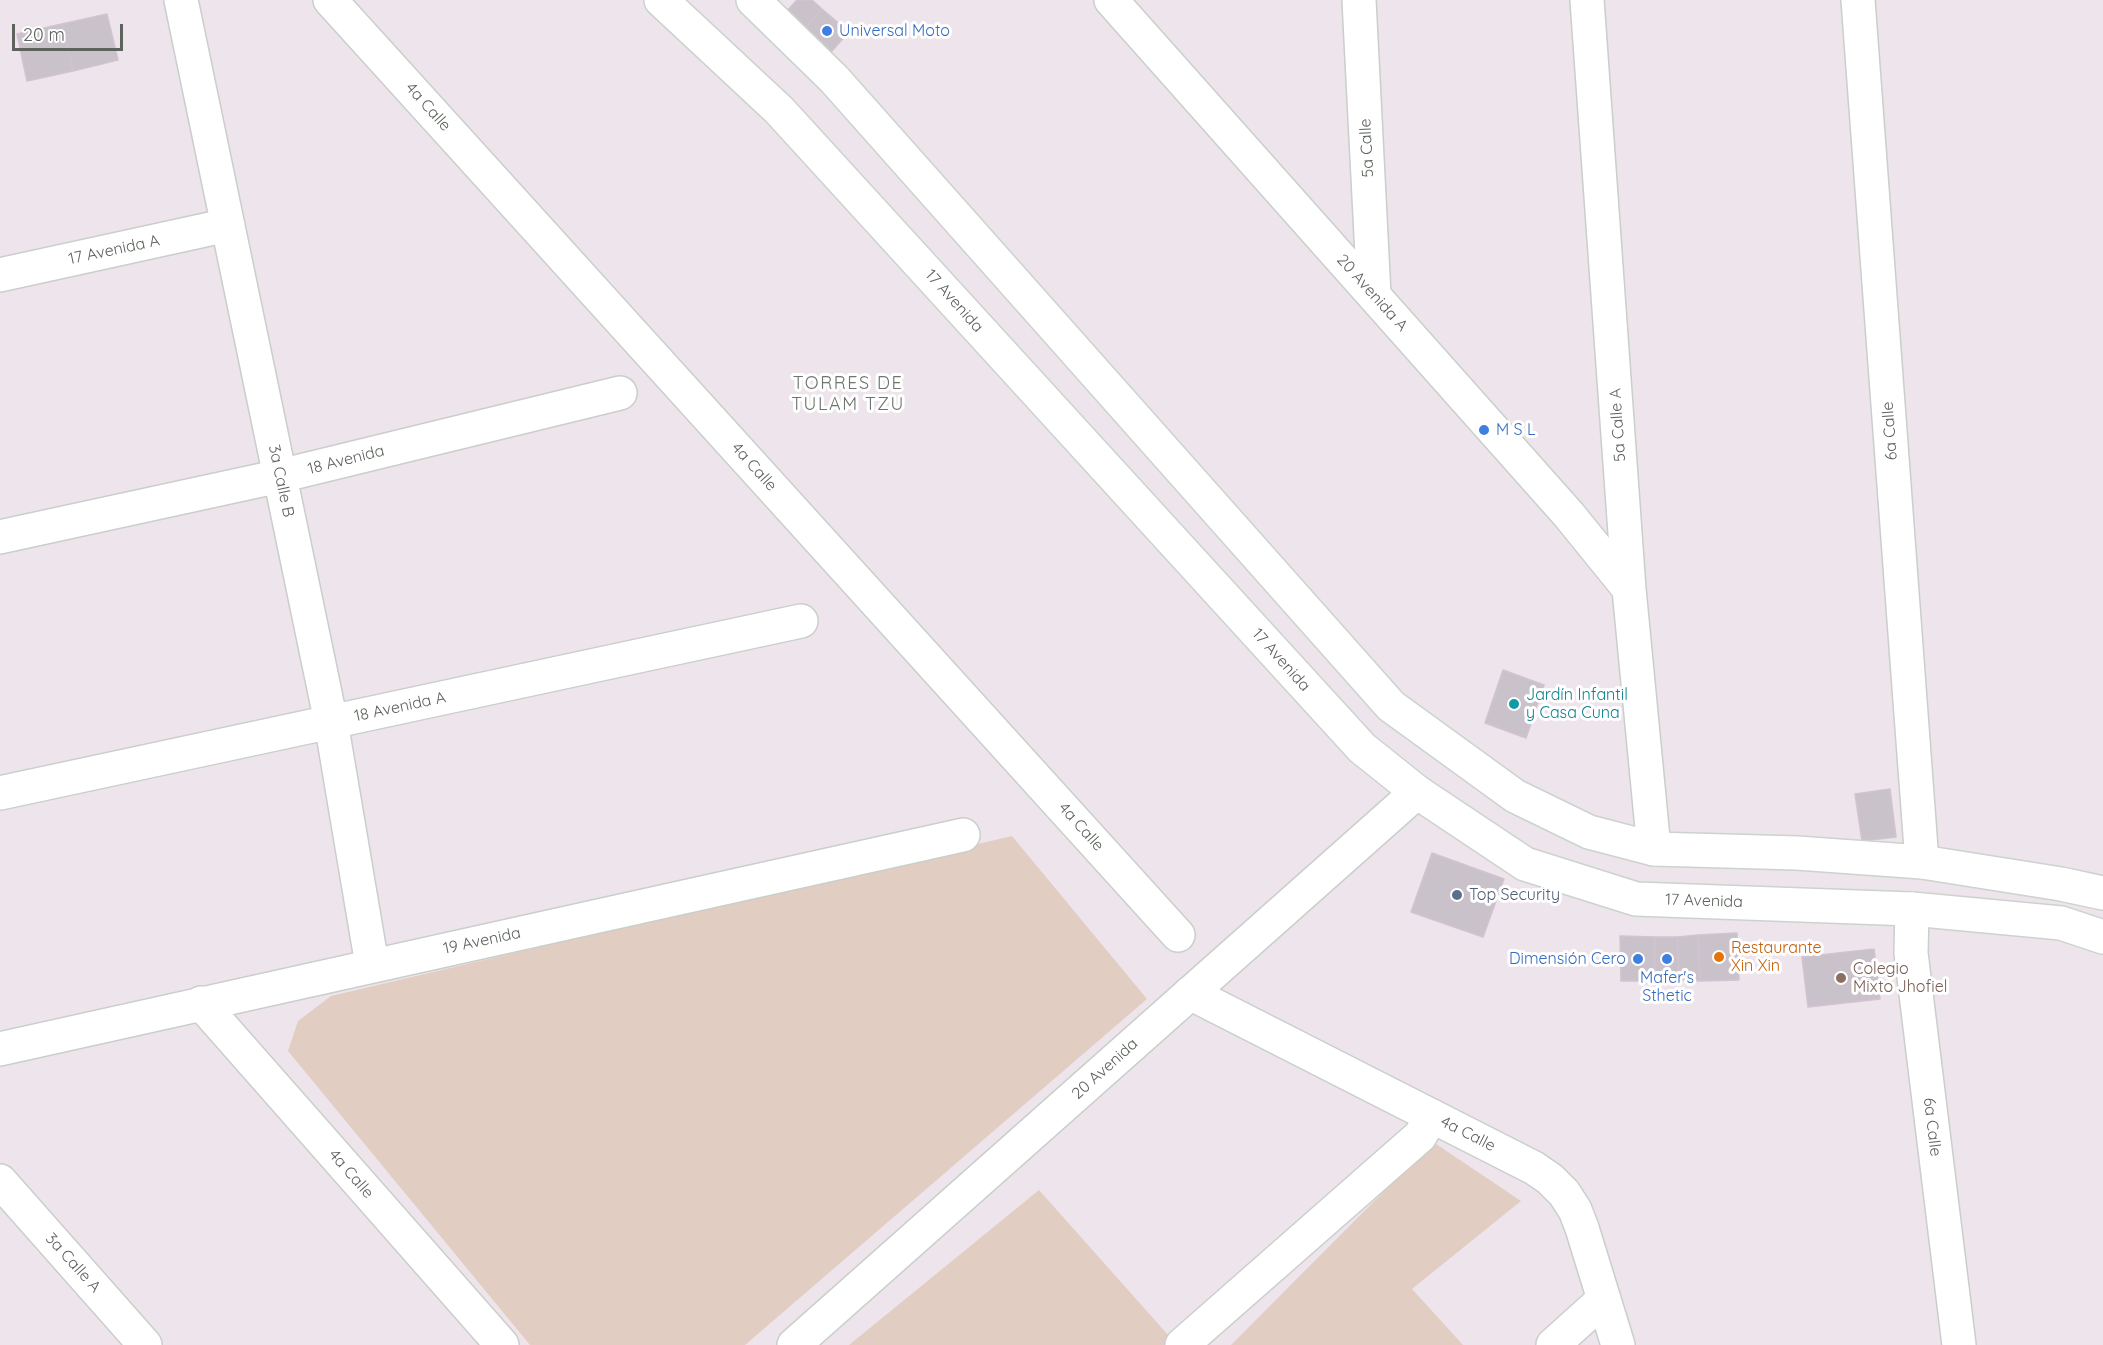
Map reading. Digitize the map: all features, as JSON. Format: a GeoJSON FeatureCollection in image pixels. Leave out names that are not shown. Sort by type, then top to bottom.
{"type":"FeatureCollection","features":[{"type":"Feature","properties":{"kind":"street","name":"3a Calle B"},"geometry":{"type":"LineString","coordinates":[[181,0],[331,722],[372,965]]}},
{"type":"Feature","properties":{"kind":"street","name":"4a Calle"},"geometry":{"type":"LineString","coordinates":[[330,0],[1178,934]]}},
{"type":"Feature","properties":{"kind":"street","name":"17 Avenida"},"geometry":{"type":"LineString","coordinates":[[661,0],[779,110],[1362,748],[1417,792],[1525,864],[1636,899],[1912,909],[2061,923],[2103,937]]}},
{"type":"Feature","properties":{"kind":"street"},"geometry":{"type":"LineString","coordinates":[[753,0],[834,79],[1391,706],[1515,796],[1589,832],[1654,849],[1797,853],[1922,862],[2103,892]]}},
{"type":"Feature","properties":{"kind":"street","name":"20 Avenida A"},"geometry":{"type":"LineString","coordinates":[[1111,0],[1569,515],[1629,589]]}},
{"type":"Feature","properties":{"kind":"street","name":"5a Calle"},"geometry":{"type":"LineString","coordinates":[[1359,0],[1374,296]]}},
{"type":"Feature","properties":{"kind":"street","name":"5a Calle A"},"geometry":{"type":"LineString","coordinates":[[1587,0],[1629,589],[1654,849]]}},
{"type":"Feature","properties":{"kind":"street","name":"6a Calle"},"geometry":{"type":"LineString","coordinates":[[1858,0],[1922,862]]}},
{"type":"Feature","properties":{"kind":"street","name":"17 Avenida A"},"geometry":{"type":"LineString","coordinates":[[0,275],[228,225]]}},
{"type":"Feature","properties":{"kind":"street","name":"18 Avenida"},"geometry":{"type":"LineString","coordinates":[[0,537],[280,476],[620,393]]}},
{"type":"Feature","properties":{"kind":"street","name":"18 Avenida A"},"geometry":{"type":"LineString","coordinates":[[0,792],[801,621]]}},
{"type":"Feature","properties":{"kind":"street","name":"20 Avenida"},"geometry":{"type":"LineString","coordinates":[[799,1343],[1417,792]]}},
{"type":"Feature","properties":{"kind":"street","name":"19 Avenida"},"geometry":{"type":"LineString","coordinates":[[0,1049],[963,835]]}},
{"type":"Feature","properties":{"kind":"street","name":"6a Calle"},"geometry":{"type":"LineString","coordinates":[[1912,909],[1911,953],[1959,1345]]}},
{"type":"Feature","properties":{"kind":"street","name":"4a Calle"},"geometry":{"type":"LineString","coordinates":[[1190,993],[1534,1168],[1550,1179],[1564,1193],[1575,1210],[1618,1345]]}},
{"type":"Feature","properties":{"kind":"street","name":"4a Calle"},"geometry":{"type":"LineString","coordinates":[[201,1003],[502,1345]]}},
{"type":"Feature","properties":{"kind":"street"},"geometry":{"type":"LineString","coordinates":[[1182,1345],[1420,1136],[1432,1116]]}},
{"type":"Feature","properties":{"kind":"street","name":"3a Calle A"},"geometry":{"type":"LineString","coordinates":[[0,1181],[145,1345]]}},
{"type":"Feature","properties":{"kind":"street"},"geometry":{"type":"LineString","coordinates":[[1553,1345],[1604,1299]]}},
{"type":"Feature","properties":{"kind":"shaded area"},"geometry":{"type":"Polygon","coordinates":[[[1012,836],[1147,999],[745,1345],[530,1345],[288,1051],[298,1021],[331,996],[1012,836]]]}},
{"type":"Feature","properties":{"kind":"shaded area"},"geometry":{"type":"Polygon","coordinates":[[[1433,1142],[1521,1201],[1412,1289],[1463,1345],[1231,1345],[1433,1142]]]}},
{"type":"Feature","properties":{"kind":"shaded area"},"geometry":{"type":"Polygon","coordinates":[[[1039,1190],[1177,1345],[849,1345],[1039,1190]]]}},
{"type":"Feature","properties":{"kind":"building"},"geometry":{"type":"Polygon","coordinates":[[[797,0],[812,0],[822,9],[805,29],[786,12],[797,0]]]}},
{"type":"Feature","properties":{"kind":"building","name":"Universal Moto"},"geometry":{"type":"Polygon","coordinates":[[[822,9],[849,32],[831,52],[805,29],[822,9]]]}},
{"type":"Feature","properties":{"kind":"building"},"geometry":{"type":"Polygon","coordinates":[[[107,14],[118,60],[73,71],[62,24],[107,14]]]}},
{"type":"Feature","properties":{"kind":"building"},"geometry":{"type":"Polygon","coordinates":[[[62,24],[73,71],[27,81],[17,34],[62,24]]]}},
{"type":"Feature","properties":{"kind":"building","name":"Jardín Infantil y Casa Cuna"},"geometry":{"type":"Polygon","coordinates":[[[1503,670],[1544,685],[1526,738],[1485,723],[1503,670]]]}},
{"type":"Feature","properties":{"kind":"building"},"geometry":{"type":"Polygon","coordinates":[[[1890,789],[1896,837],[1862,841],[1855,794],[1890,789]]]}},
{"type":"Feature","properties":{"kind":"building","name":"Top Security"},"geometry":{"type":"Polygon","coordinates":[[[1432,853],[1504,879],[1483,937],[1411,912],[1432,853]]]}},
{"type":"Feature","properties":{"kind":"building","name":"Restaurante Xin Xin"},"geometry":{"type":"Polygon","coordinates":[[[1737,933],[1739,980],[1700,981],[1698,935],[1737,933]]]}},
{"type":"Feature","properties":{"kind":"building"},"geometry":{"type":"Polygon","coordinates":[[[1698,935],[1700,981],[1679,980],[1678,937],[1698,935]]]}},
{"type":"Feature","properties":{"kind":"building","name":"Dimensión Cero"},"geometry":{"type":"Polygon","coordinates":[[[1620,936],[1655,937],[1655,981],[1621,981],[1620,936]]]}},
{"type":"Feature","properties":{"kind":"building","name":"Mafer's Sthetic"},"geometry":{"type":"Polygon","coordinates":[[[1655,937],[1678,937],[1679,980],[1655,981],[1655,937]]]}},
{"type":"Feature","properties":{"kind":"building","name":"Colegio Mixto Jhofiel"},"geometry":{"type":"Polygon","coordinates":[[[1874,949],[1880,999],[1808,1007],[1802,957],[1874,949]]]}},
{"type":"Feature","properties":{"kind":"place","name":"Universal Moto"},"geometry":{"type":"Point","coordinates":[827,31]}},
{"type":"Feature","properties":{"kind":"place","name":"M S L"},"geometry":{"type":"Point","coordinates":[1484,430]}},
{"type":"Feature","properties":{"kind":"place","name":"Jardín Infantil y Casa Cuna"},"geometry":{"type":"Point","coordinates":[1514,704]}},
{"type":"Feature","properties":{"kind":"place","name":"Top Security"},"geometry":{"type":"Point","coordinates":[1457,895]}},
{"type":"Feature","properties":{"kind":"place","name":"Restaurante Xin Xin"},"geometry":{"type":"Point","coordinates":[1719,957]}},
{"type":"Feature","properties":{"kind":"place","name":"Dimensión Cero"},"geometry":{"type":"Point","coordinates":[1638,959]}},
{"type":"Feature","properties":{"kind":"place","name":"Mafer's Sthetic"},"geometry":{"type":"Point","coordinates":[1667,959]}},
{"type":"Feature","properties":{"kind":"place","name":"Colegio Mixto Jhofiel"},"geometry":{"type":"Point","coordinates":[1841,978]}},
{"type":"Feature","properties":{"kind":"district","name":"TORRES DE TULAM TZU"},"geometry":{"type":"Point","coordinates":[848,394]}}]}
